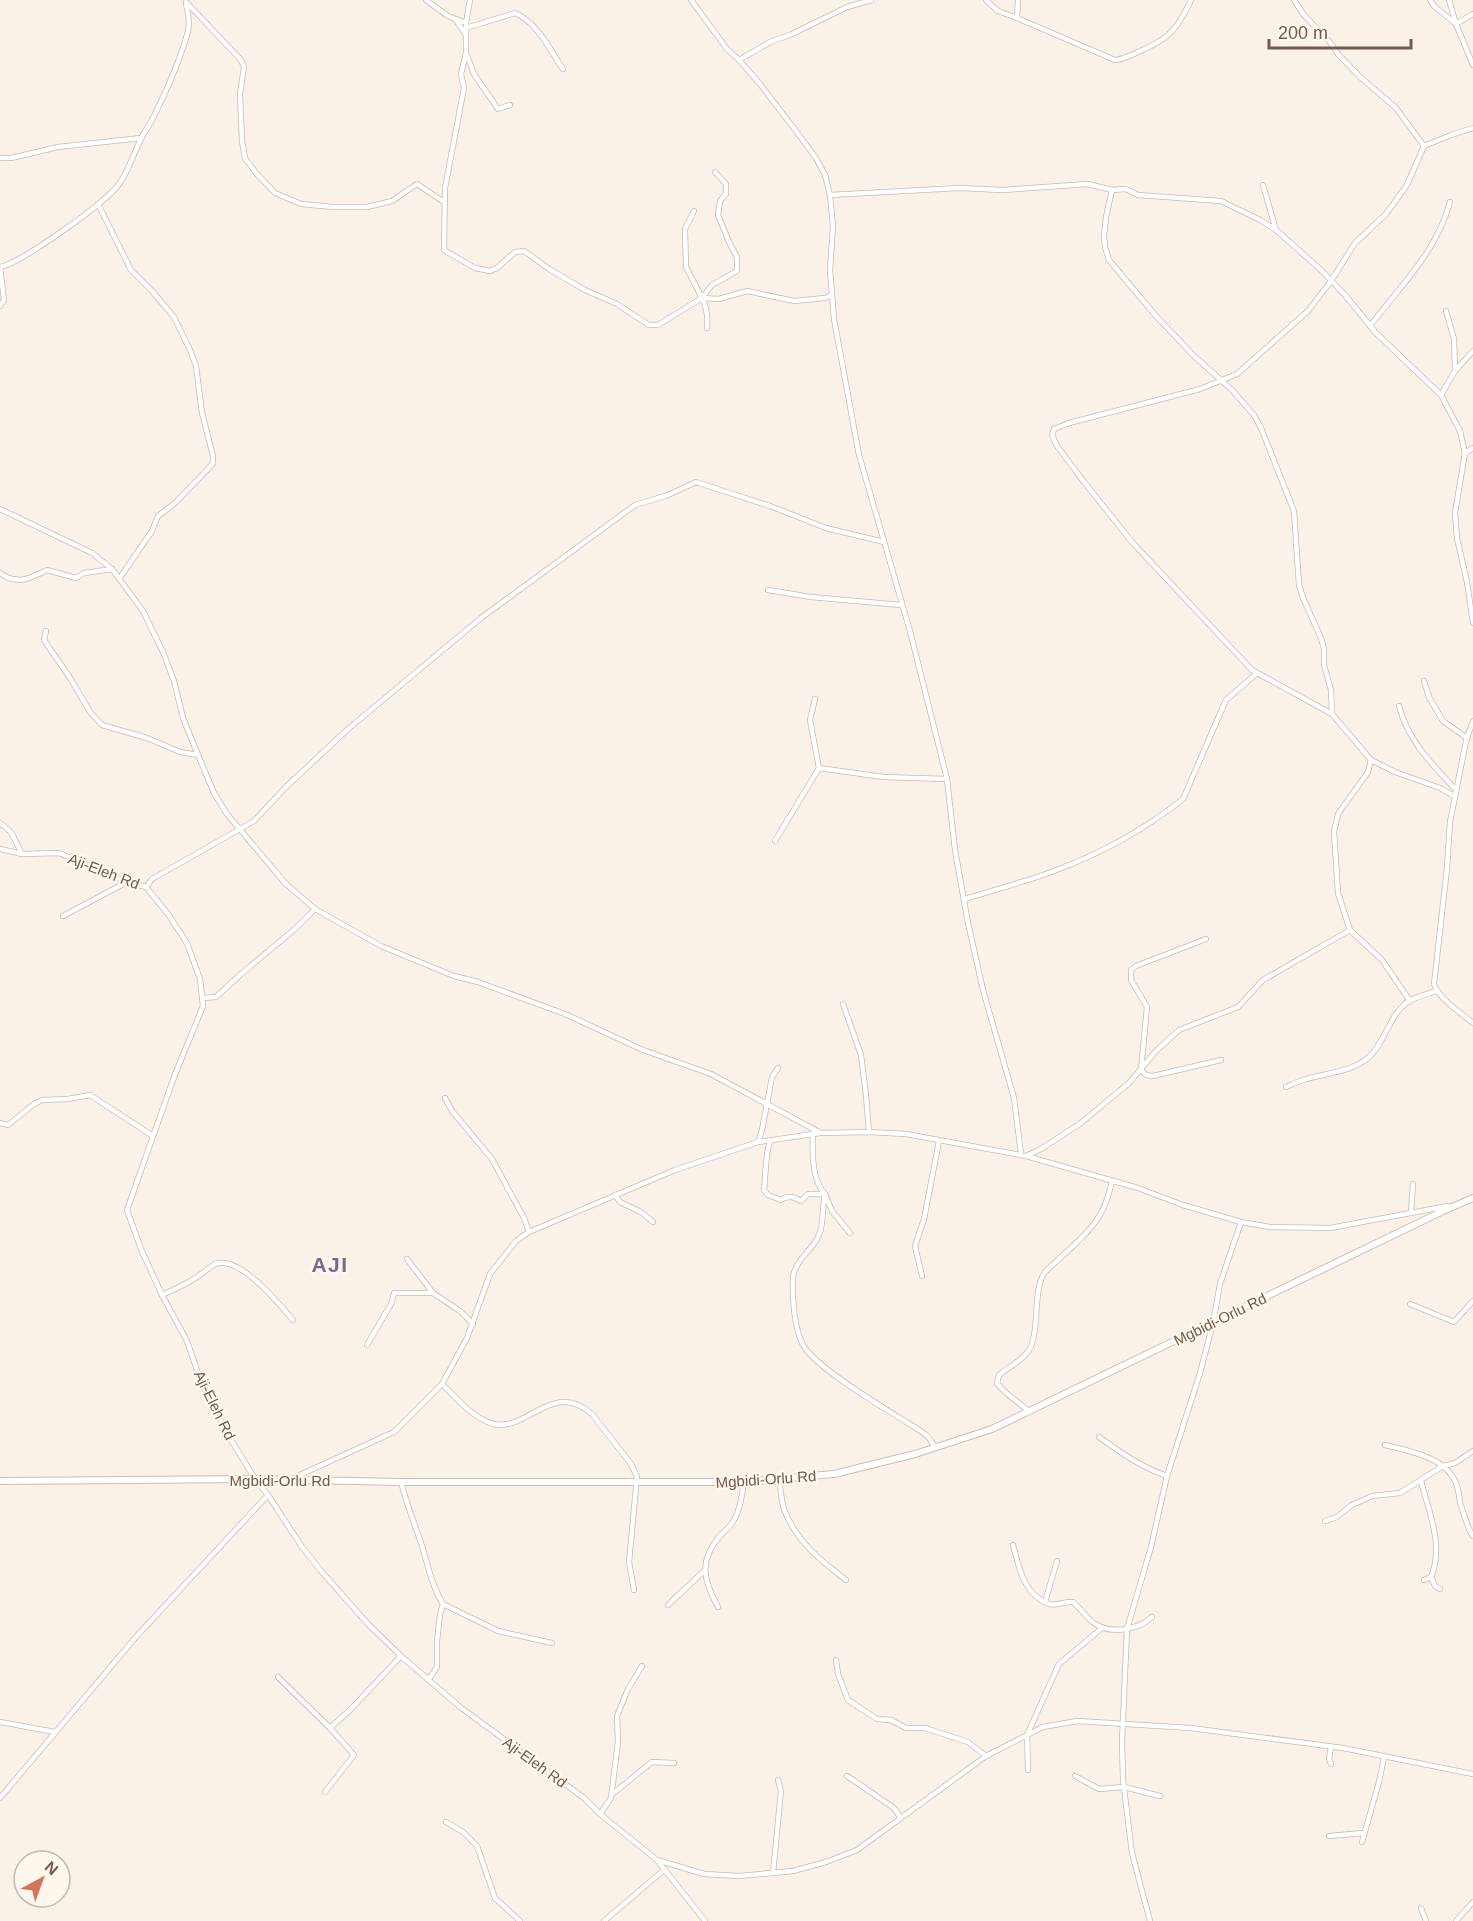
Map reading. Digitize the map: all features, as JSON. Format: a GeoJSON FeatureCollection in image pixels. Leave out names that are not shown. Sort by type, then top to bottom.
{"type":"FeatureCollection","features":[{"type":"Feature","properties":{"kind":"main road","name":"Mgbidi-Orlu Rd"},"geometry":{"type":"LineString","coordinates":[[0,1481],[291,1479],[637,1483],[744,1482],[834,1474],[934,1448],[992,1429],[1473,1198]]}},
{"type":"Feature","properties":{"kind":"street"},"geometry":{"type":"LineString","coordinates":[[426,0],[466,25],[515,13],[523,16],[563,69]]}},
{"type":"Feature","properties":{"kind":"street"},"geometry":{"type":"LineString","coordinates":[[470,0],[466,25],[466,53],[461,74],[464,88],[444,202],[446,225],[444,249],[447,252],[476,268],[493,270],[515,252],[524,251],[581,288],[617,304],[651,325],[658,324],[702,298],[712,285],[737,271],[737,257],[718,215],[720,201],[726,194],[726,184],[714,172]]}},
{"type":"Feature","properties":{"kind":"street"},"geometry":{"type":"LineString","coordinates":[[691,0],[727,49],[740,60],[760,84],[816,158],[825,175],[830,195],[833,226],[831,270],[834,319],[859,456],[931,713],[947,779],[955,850],[968,923],[983,990],[1014,1098],[1023,1155]]}},
{"type":"Feature","properties":{"kind":"street"},"geometry":{"type":"LineString","coordinates":[[740,60],[772,41],[790,35],[847,7],[872,0]]}},
{"type":"Feature","properties":{"kind":"street"},"geometry":{"type":"LineString","coordinates":[[986,0],[998,11],[1115,60],[1154,46],[1169,35],[1181,22],[1191,0]]}},
{"type":"Feature","properties":{"kind":"street"},"geometry":{"type":"LineString","coordinates":[[1017,18],[1018,0]]}},
{"type":"Feature","properties":{"kind":"street"},"geometry":{"type":"LineString","coordinates":[[1294,0],[1338,54],[1396,108],[1424,146]]}},
{"type":"Feature","properties":{"kind":"street"},"geometry":{"type":"LineString","coordinates":[[1430,0],[1456,24]]}},
{"type":"Feature","properties":{"kind":"street"},"geometry":{"type":"LineString","coordinates":[[1449,0],[1473,65]]}},
{"type":"Feature","properties":{"kind":"street"},"geometry":{"type":"LineString","coordinates":[[0,306],[4,300],[0,267],[33,250],[98,204],[118,186],[128,170],[141,138],[152,121],[189,28],[186,1]]}},
{"type":"Feature","properties":{"kind":"street"},"geometry":{"type":"LineString","coordinates":[[186,1],[241,60],[244,67],[240,94],[245,158],[276,193],[302,204],[368,207],[392,201],[417,184],[444,202]]}},
{"type":"Feature","properties":{"kind":"street"},"geometry":{"type":"LineString","coordinates":[[1456,24],[1473,14]]}},
{"type":"Feature","properties":{"kind":"street"},"geometry":{"type":"LineString","coordinates":[[456,20],[467,36]]}},
{"type":"Feature","properties":{"kind":"street"},"geometry":{"type":"LineString","coordinates":[[466,53],[474,74],[498,109],[510,105]]}},
{"type":"Feature","properties":{"kind":"street"},"geometry":{"type":"LineString","coordinates":[[1454,796],[1371,760],[1332,714],[1295,692],[1256,674],[1132,542],[1057,446],[1052,435],[1054,429],[1069,423],[1200,389],[1237,374],[1308,311],[1331,281],[1355,243],[1386,214],[1407,185],[1424,146],[1473,128]]}},
{"type":"Feature","properties":{"kind":"street"},"geometry":{"type":"LineString","coordinates":[[0,158],[11,158],[58,147],[141,138]]}},
{"type":"Feature","properties":{"kind":"street"},"geometry":{"type":"LineString","coordinates":[[830,195],[959,188],[1002,190],[1088,184],[1112,190],[1126,189],[1138,195],[1221,201],[1276,230],[1321,270],[1392,350],[1441,395],[1460,431],[1465,453],[1455,513],[1457,538],[1466,572],[1473,623]]}},
{"type":"Feature","properties":{"kind":"street"},"geometry":{"type":"LineString","coordinates":[[1263,184],[1276,230]]}},
{"type":"Feature","properties":{"kind":"street"},"geometry":{"type":"LineString","coordinates":[[1112,190],[1104,236],[1104,247],[1109,260],[1156,316],[1232,390],[1262,428],[1294,511],[1299,585],[1324,649],[1324,665],[1331,690],[1332,714]]}},
{"type":"Feature","properties":{"kind":"street"},"geometry":{"type":"LineString","coordinates":[[1370,326],[1428,253],[1450,202]]}},
{"type":"Feature","properties":{"kind":"street"},"geometry":{"type":"LineString","coordinates":[[98,204],[130,270],[174,317],[190,350],[196,366],[202,413],[213,456],[213,463],[206,471],[175,503],[158,516],[152,531],[119,579]]}},
{"type":"Feature","properties":{"kind":"street"},"geometry":{"type":"LineString","coordinates":[[694,211],[685,229],[686,267],[705,305],[708,318],[707,328]]}},
{"type":"Feature","properties":{"kind":"street"},"geometry":{"type":"LineString","coordinates":[[702,298],[719,298],[747,291],[795,301],[825,298],[832,295]]}},
{"type":"Feature","properties":{"kind":"street"},"geometry":{"type":"LineString","coordinates":[[1446,311],[1454,339],[1455,371]]}},
{"type":"Feature","properties":{"kind":"street"},"geometry":{"type":"LineString","coordinates":[[1441,395],[1455,371],[1473,351]]}},
{"type":"Feature","properties":{"kind":"street"},"geometry":{"type":"LineString","coordinates":[[1465,453],[1472,449]]}},
{"type":"Feature","properties":{"kind":"street"},"geometry":{"type":"LineString","coordinates":[[146,887],[152,879],[254,821],[286,787],[348,729],[481,618],[635,505],[668,495],[696,482],[770,506],[826,528],[884,542]]}},
{"type":"Feature","properties":{"kind":"street"},"geometry":{"type":"LineString","coordinates":[[0,509],[92,553],[112,569],[143,611],[163,652],[174,681],[183,718],[214,793],[238,829],[285,883],[315,909],[381,946],[454,976],[478,982],[565,1014],[643,1050],[711,1074],[820,1133]]}},
{"type":"Feature","properties":{"kind":"street"},"geometry":{"type":"LineString","coordinates":[[0,573],[18,581],[29,579],[47,570],[76,578],[84,573],[112,569]]}},
{"type":"Feature","properties":{"kind":"street"},"geometry":{"type":"LineString","coordinates":[[768,590],[811,597],[901,605]]}},
{"type":"Feature","properties":{"kind":"street"},"geometry":{"type":"LineString","coordinates":[[46,631],[44,640],[90,712],[102,725],[147,738],[180,752],[198,755]]}},
{"type":"Feature","properties":{"kind":"street"},"geometry":{"type":"LineString","coordinates":[[965,899],[1053,872],[1113,846],[1183,799],[1226,700],[1256,674]]}},
{"type":"Feature","properties":{"kind":"street"},"geometry":{"type":"LineString","coordinates":[[1424,681],[1429,697],[1443,721],[1467,738]]}},
{"type":"Feature","properties":{"kind":"street"},"geometry":{"type":"LineString","coordinates":[[775,841],[819,768],[810,720],[814,699]]}},
{"type":"Feature","properties":{"kind":"street"},"geometry":{"type":"LineString","coordinates":[[1399,706],[1412,740],[1456,790]]}},
{"type":"Feature","properties":{"kind":"street"},"geometry":{"type":"LineString","coordinates":[[1473,722],[1467,738],[1450,822],[1434,984],[1437,991],[1473,1023]]}},
{"type":"Feature","properties":{"kind":"street"},"geometry":{"type":"LineString","coordinates":[[1371,760],[1368,772],[1338,814],[1334,832],[1338,893],[1350,930],[1382,960],[1410,1001]]}},
{"type":"Feature","properties":{"kind":"street"},"geometry":{"type":"LineString","coordinates":[[819,768],[883,777],[947,779]]}},
{"type":"Feature","properties":{"kind":"street"},"geometry":{"type":"LineString","coordinates":[[0,823],[10,832],[22,854]]}},
{"type":"Feature","properties":{"kind":"street","name":"Aji-Eleh Rd"},"geometry":{"type":"LineString","coordinates":[[0,849],[22,854],[59,853],[127,882],[146,887],[168,914],[187,943],[200,979],[203,1006],[127,1210],[141,1249],[162,1295],[187,1341],[201,1382],[230,1438],[255,1479],[321,1571],[401,1656],[460,1707],[584,1798],[600,1814],[657,1860],[705,1921]]}},
{"type":"Feature","properties":{"kind":"street"},"geometry":{"type":"LineString","coordinates":[[63,916],[127,882]]}},
{"type":"Feature","properties":{"kind":"street"},"geometry":{"type":"LineString","coordinates":[[202,998],[216,997],[315,909]]}},
{"type":"Feature","properties":{"kind":"street"},"geometry":{"type":"LineString","coordinates":[[1023,1155],[1041,1149],[1081,1123],[1129,1083],[1160,1047],[1179,1030],[1238,1006],[1263,980],[1350,930]]}},
{"type":"Feature","properties":{"kind":"street"},"geometry":{"type":"LineString","coordinates":[[1141,1070],[1147,1007],[1131,980],[1131,970],[1206,939]]}},
{"type":"Feature","properties":{"kind":"street"},"geometry":{"type":"LineString","coordinates":[[1286,1087],[1361,1063],[1370,1056],[1382,1040],[1397,1013],[1410,1001],[1437,991]]}},
{"type":"Feature","properties":{"kind":"street"},"geometry":{"type":"LineString","coordinates":[[843,1004],[861,1055],[868,1132]]}},
{"type":"Feature","properties":{"kind":"street"},"geometry":{"type":"LineString","coordinates":[[1141,1070],[1146,1075],[1153,1076],[1221,1060]]}},
{"type":"Feature","properties":{"kind":"street"},"geometry":{"type":"LineString","coordinates":[[758,1142],[768,1105],[772,1077],[778,1068]]}},
{"type":"Feature","properties":{"kind":"street"},"geometry":{"type":"LineString","coordinates":[[0,1123],[8,1125],[34,1104],[42,1101],[90,1095],[153,1136]]}},
{"type":"Feature","properties":{"kind":"street"},"geometry":{"type":"LineString","coordinates":[[445,1098],[452,1111],[492,1159],[524,1218],[529,1232]]}},
{"type":"Feature","properties":{"kind":"street"},"geometry":{"type":"LineString","coordinates":[[813,1133],[812,1156],[819,1188],[825,1194],[832,1211],[850,1233]]}},
{"type":"Feature","properties":{"kind":"street"},"geometry":{"type":"LineString","coordinates":[[291,1479],[394,1432],[442,1384],[467,1338],[490,1274],[516,1241],[529,1232],[675,1170],[758,1142],[813,1133],[906,1134],[1023,1155],[1241,1222],[1270,1227],[1330,1228],[1457,1205]]}},
{"type":"Feature","properties":{"kind":"street"},"geometry":{"type":"LineString","coordinates":[[770,1141],[766,1152],[764,1190],[768,1195],[782,1200],[785,1197],[795,1197],[801,1201],[808,1194],[825,1194]]}},
{"type":"Feature","properties":{"kind":"street"},"geometry":{"type":"LineString","coordinates":[[922,1276],[915,1246],[924,1219],[939,1141]]}},
{"type":"Feature","properties":{"kind":"street"},"geometry":{"type":"LineString","coordinates":[[1029,1412],[1000,1388],[997,1383],[999,1375],[1017,1362],[1029,1349],[1040,1279],[1100,1215],[1112,1182]]}},
{"type":"Feature","properties":{"kind":"street"},"geometry":{"type":"LineString","coordinates":[[1411,1212],[1413,1184]]}},
{"type":"Feature","properties":{"kind":"street"},"geometry":{"type":"LineString","coordinates":[[825,1194],[818,1237],[794,1273],[792,1290],[803,1345],[828,1369],[878,1404],[924,1432],[932,1440],[934,1448]]}},
{"type":"Feature","properties":{"kind":"street"},"geometry":{"type":"LineString","coordinates":[[615,1195],[620,1202],[641,1212],[653,1222]]}},
{"type":"Feature","properties":{"kind":"street"},"geometry":{"type":"LineString","coordinates":[[1150,1921],[1132,1853],[1124,1787],[1122,1742],[1127,1629],[1167,1476],[1200,1372],[1213,1323],[1220,1284],[1241,1222]]}},
{"type":"Feature","properties":{"kind":"street"},"geometry":{"type":"LineString","coordinates":[[407,1258],[434,1293],[460,1311],[472,1324]]}},
{"type":"Feature","properties":{"kind":"street"},"geometry":{"type":"LineString","coordinates":[[162,1295],[190,1282],[214,1264],[220,1263],[244,1271],[256,1280],[293,1320]]}},
{"type":"Feature","properties":{"kind":"street"},"geometry":{"type":"LineString","coordinates":[[367,1345],[391,1304],[394,1293],[434,1293]]}},
{"type":"Feature","properties":{"kind":"street"},"geometry":{"type":"LineString","coordinates":[[1410,1304],[1454,1322],[1473,1301]]}},
{"type":"Feature","properties":{"kind":"street"},"geometry":{"type":"LineString","coordinates":[[442,1384],[473,1413],[491,1423],[501,1425],[511,1423],[552,1403],[561,1402],[584,1407],[602,1426],[635,1470],[637,1483],[629,1562],[634,1590]]}},
{"type":"Feature","properties":{"kind":"street"},"geometry":{"type":"LineString","coordinates":[[1099,1437],[1124,1456],[1147,1469],[1167,1476]]}},
{"type":"Feature","properties":{"kind":"street"},"geometry":{"type":"LineString","coordinates":[[1385,1445],[1429,1458],[1450,1473],[1456,1484],[1473,1536]]}},
{"type":"Feature","properties":{"kind":"street"},"geometry":{"type":"LineString","coordinates":[[1325,1521],[1372,1496],[1400,1493],[1443,1466],[1455,1463],[1473,1451]]}},
{"type":"Feature","properties":{"kind":"street"},"geometry":{"type":"LineString","coordinates":[[779,1480],[784,1508],[795,1530],[810,1551],[846,1580]]}},
{"type":"Feature","properties":{"kind":"street"},"geometry":{"type":"LineString","coordinates":[[1421,1481],[1436,1536],[1436,1565],[1431,1576],[1424,1580]]}},
{"type":"Feature","properties":{"kind":"street"},"geometry":{"type":"LineString","coordinates":[[401,1482],[429,1571],[443,1604],[498,1631],[552,1643]]}},
{"type":"Feature","properties":{"kind":"street"},"geometry":{"type":"LineString","coordinates":[[718,1607],[710,1593],[704,1571],[709,1553],[718,1538],[733,1523],[744,1482]]}},
{"type":"Feature","properties":{"kind":"street"},"geometry":{"type":"LineString","coordinates":[[0,1798],[135,1638],[268,1495]]}},
{"type":"Feature","properties":{"kind":"street"},"geometry":{"type":"LineString","coordinates":[[1013,1545],[1020,1574],[1025,1584],[1031,1592],[1046,1602],[1055,1604],[1073,1602],[1092,1622],[1102,1628],[1127,1629],[1139,1626],[1152,1617]]}},
{"type":"Feature","properties":{"kind":"street"},"geometry":{"type":"LineString","coordinates":[[1046,1602],[1057,1561]]}},
{"type":"Feature","properties":{"kind":"street"},"geometry":{"type":"LineString","coordinates":[[668,1605],[704,1571]]}},
{"type":"Feature","properties":{"kind":"street"},"geometry":{"type":"LineString","coordinates":[[1431,1576],[1435,1586],[1440,1589]]}},
{"type":"Feature","properties":{"kind":"street"},"geometry":{"type":"LineString","coordinates":[[428,1680],[437,1667],[437,1641],[443,1604]]}},
{"type":"Feature","properties":{"kind":"street"},"geometry":{"type":"LineString","coordinates":[[1028,1770],[1027,1735],[1059,1664],[1102,1628]]}},
{"type":"Feature","properties":{"kind":"street"},"geometry":{"type":"LineString","coordinates":[[330,1728],[401,1656]]}},
{"type":"Feature","properties":{"kind":"street"},"geometry":{"type":"LineString","coordinates":[[836,1660],[838,1674],[848,1700],[877,1719],[891,1720],[906,1728],[925,1728],[968,1742],[987,1756]]}},
{"type":"Feature","properties":{"kind":"street"},"geometry":{"type":"LineString","coordinates":[[611,1795],[618,1743],[617,1716],[628,1689],[642,1666]]}},
{"type":"Feature","properties":{"kind":"street"},"geometry":{"type":"LineString","coordinates":[[278,1677],[354,1755],[325,1792]]}},
{"type":"Feature","properties":{"kind":"street"},"geometry":{"type":"LineString","coordinates":[[657,1860],[704,1874],[738,1876],[793,1871],[826,1862],[857,1850],[987,1756],[1043,1727],[1077,1721],[1191,1728],[1331,1747],[1473,1774]]}},
{"type":"Feature","properties":{"kind":"street"},"geometry":{"type":"LineString","coordinates":[[1,1723],[55,1732]]}},
{"type":"Feature","properties":{"kind":"street"},"geometry":{"type":"LineString","coordinates":[[1331,1747],[1329,1759],[1331,1764]]}},
{"type":"Feature","properties":{"kind":"street"},"geometry":{"type":"LineString","coordinates":[[1362,1842],[1384,1756]]}},
{"type":"Feature","properties":{"kind":"street"},"geometry":{"type":"LineString","coordinates":[[600,1814],[611,1795],[652,1762],[674,1762]]}},
{"type":"Feature","properties":{"kind":"street"},"geometry":{"type":"LineString","coordinates":[[847,1776],[894,1809],[900,1817]]}},
{"type":"Feature","properties":{"kind":"street"},"geometry":{"type":"LineString","coordinates":[[1075,1776],[1099,1789],[1124,1787],[1160,1796]]}},
{"type":"Feature","properties":{"kind":"street"},"geometry":{"type":"LineString","coordinates":[[773,1873],[782,1791],[778,1780]]}},
{"type":"Feature","properties":{"kind":"street"},"geometry":{"type":"LineString","coordinates":[[446,1822],[463,1832],[477,1846],[495,1898],[520,1921]]}},
{"type":"Feature","properties":{"kind":"street"},"geometry":{"type":"LineString","coordinates":[[1329,1836],[1363,1833]]}},
{"type":"Feature","properties":{"kind":"street"},"geometry":{"type":"LineString","coordinates":[[604,1921],[664,1870]]}},
{"type":"Feature","properties":{"kind":"street"},"geometry":{"type":"LineString","coordinates":[[1456,1921],[1473,1902]]}},
{"type":"Feature","properties":{"kind":"street"},"geometry":{"type":"LineString","coordinates":[[1421,1908],[1426,1921]]}},
{"type":"Feature","properties":{"kind":"district","name":"AJI"},"geometry":{"type":"Point","coordinates":[330,1264]}}]}
